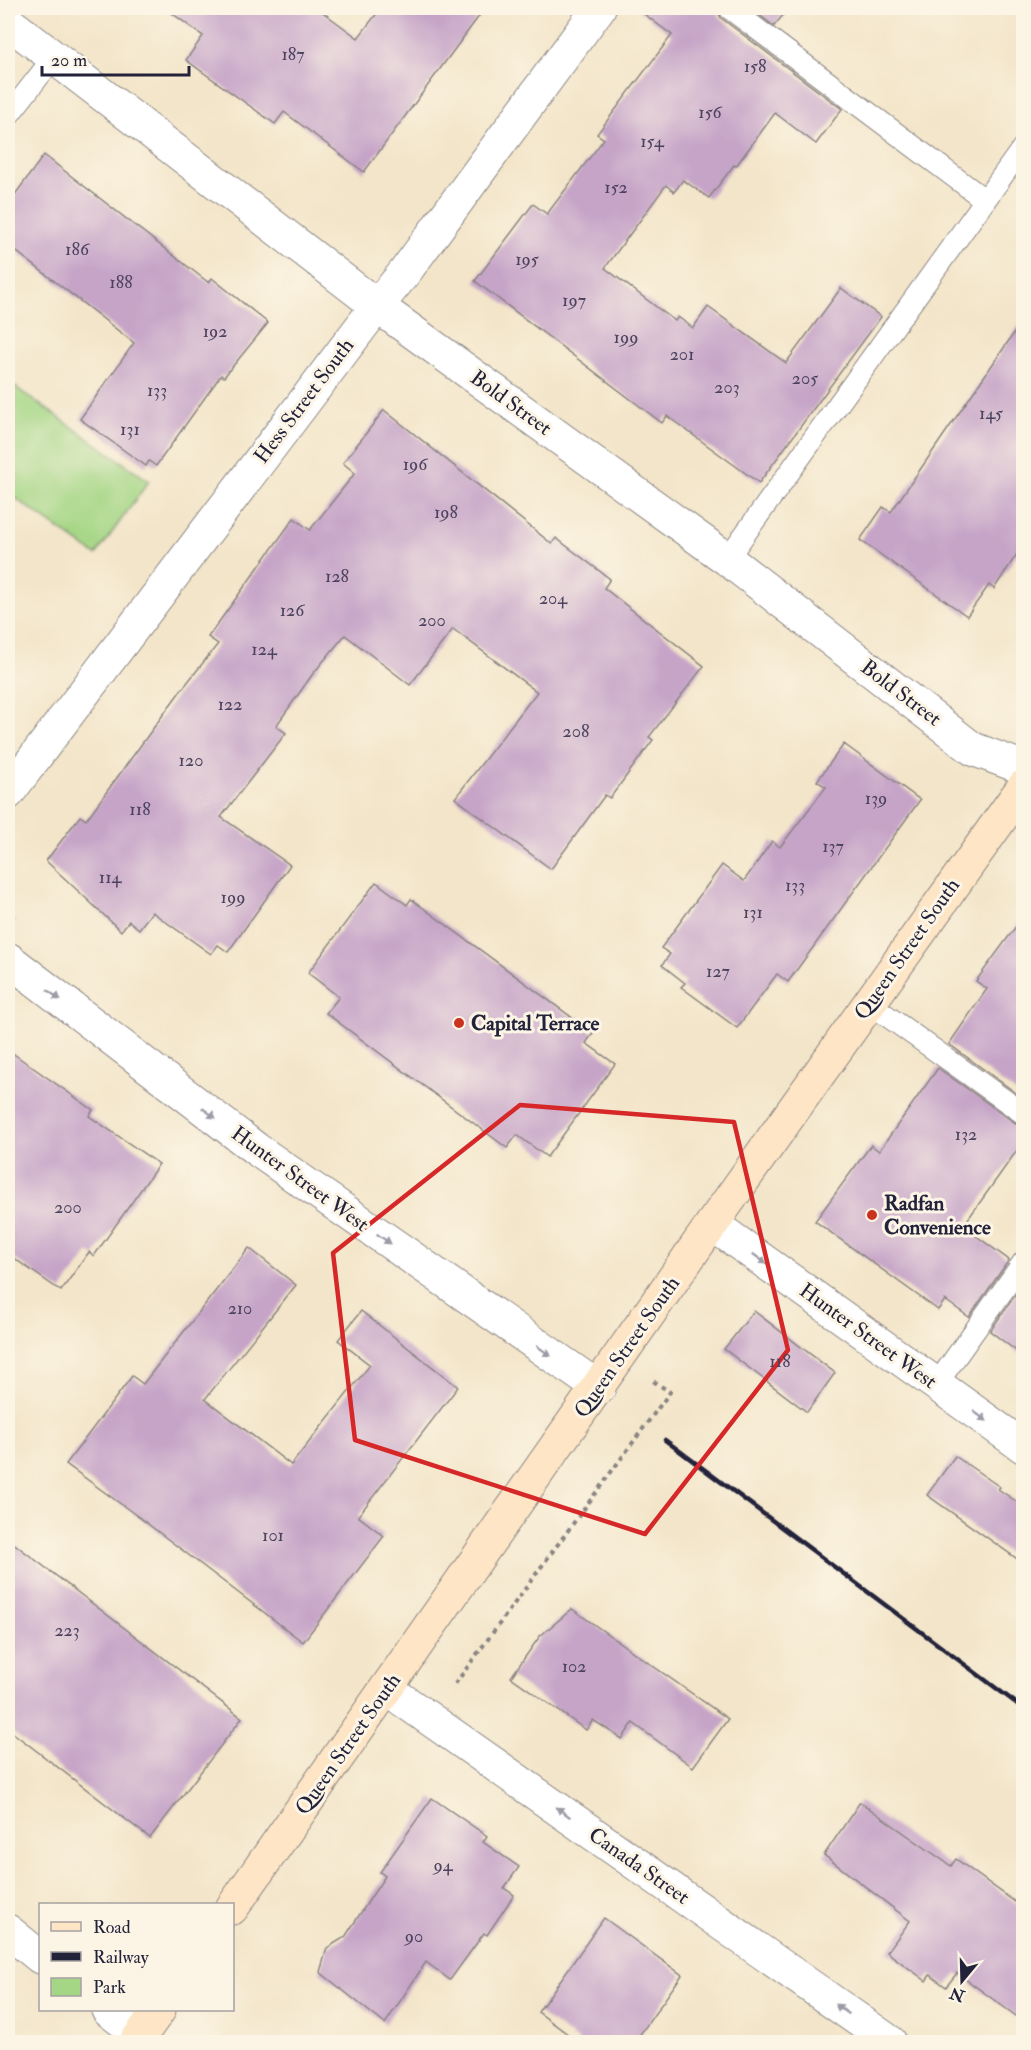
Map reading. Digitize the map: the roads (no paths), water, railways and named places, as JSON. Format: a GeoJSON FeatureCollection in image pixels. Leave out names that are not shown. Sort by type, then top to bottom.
{"type":"FeatureCollection","features":[{"type":"Feature","properties":{"kind":"main road","name":"Queen Street South"},"geometry":{"type":"LineString","coordinates":[[234,1905],[712,1224],[1023,786]]}},
{"type":"Feature","properties":{"kind":"street","name":"Hess Street South"},"geometry":{"type":"LineString","coordinates":[[8,792],[405,272],[599,8]]}},
{"type":"Feature","properties":{"kind":"street","name":"Bold Street"},"geometry":{"type":"LineString","coordinates":[[8,22],[377,306],[726,559],[973,749],[1023,768]]}},
{"type":"Feature","properties":{"kind":"street","name":"Hunter Street West"},"geometry":{"type":"LineString","coordinates":[[8,959],[256,1149],[599,1388]]}},
{"type":"Feature","properties":{"kind":"street","name":"Hunter Street West"},"geometry":{"type":"LineString","coordinates":[[712,1224],[1023,1447]]}},
{"type":"Feature","properties":{"kind":"street","name":"Canada Street"},"geometry":{"type":"LineString","coordinates":[[387,1689],[890,2043]]}},
{"type":"Feature","properties":{"kind":"street"},"geometry":{"type":"LineString","coordinates":[[8,1932],[39,1956]]}},
{"type":"Feature","properties":{"kind":"street"},"geometry":{"type":"LineString","coordinates":[[110,2011],[145,2029]]}},
{"type":"Feature","properties":{"kind":"lane"},"geometry":{"type":"LineString","coordinates":[[729,8],[985,200]]}},
{"type":"Feature","properties":{"kind":"lane"},"geometry":{"type":"LineString","coordinates":[[8,116],[54,57]]}},
{"type":"Feature","properties":{"kind":"lane"},"geometry":{"type":"LineString","coordinates":[[726,559],[1023,146]]}},
{"type":"Feature","properties":{"kind":"lane"},"geometry":{"type":"LineString","coordinates":[[869,1003],[1023,1114]]}},
{"type":"Feature","properties":{"kind":"lane"},"geometry":{"type":"LineString","coordinates":[[936,1385],[1023,1261]]}},
{"type":"Feature","properties":{"kind":"railway"},"geometry":{"type":"LineString","coordinates":[[665,1440],[1024,1709]]}},
{"type":"Feature","properties":{"kind":"place","name":"Capital Terrace"},"geometry":{"type":"Point","coordinates":[459,1023]}},
{"type":"Feature","properties":{"kind":"place","name":"Radfan Convenience"},"geometry":{"type":"Point","coordinates":[872,1215]}}]}
